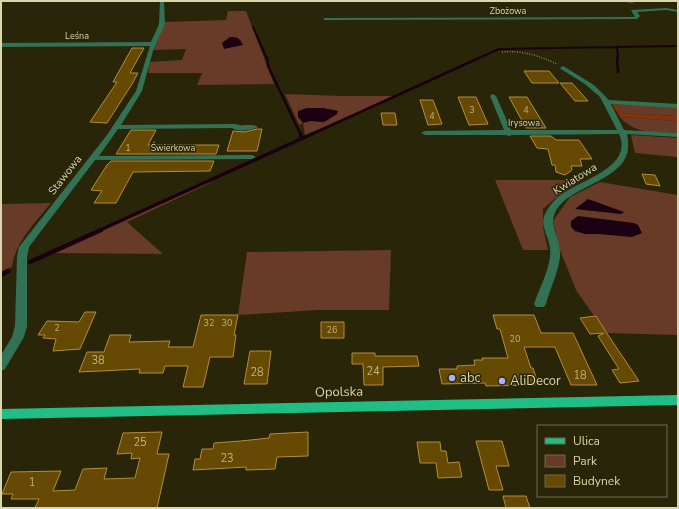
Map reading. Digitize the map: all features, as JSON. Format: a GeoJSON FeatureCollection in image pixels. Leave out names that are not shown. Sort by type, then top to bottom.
{"type":"FeatureCollection","features":[{"type":"Feature","properties":{"kind":"main road","name":"Opolska"},"geometry":{"type":"LineString","coordinates":[[2,415],[678,400]]}},
{"type":"Feature","properties":{"kind":"street","name":"Stawowa"},"geometry":{"type":"LineString","coordinates":[[1,366],[18,337],[21,326],[22,257],[24,247],[117,126],[139,91],[153,44],[162,24],[162,1]]}},
{"type":"Feature","properties":{"kind":"street","name":"Zbożowa"},"geometry":{"type":"LineString","coordinates":[[325,19],[637,18],[638,16],[633,11],[666,9],[678,12]]}},
{"type":"Feature","properties":{"kind":"street","name":"Leśna"},"geometry":{"type":"LineString","coordinates":[[1,45],[153,44]]}},
{"type":"Feature","properties":{"kind":"street","name":"Kwiatowa"},"geometry":{"type":"LineString","coordinates":[[540,304],[556,257],[548,225],[551,210],[566,196],[592,182],[615,166],[625,156],[626,147],[624,132],[607,102],[600,93],[590,84],[563,68]]}},
{"type":"Feature","properties":{"kind":"street"},"geometry":{"type":"LineString","coordinates":[[493,96],[509,134]]}},
{"type":"Feature","properties":{"kind":"street"},"geometry":{"type":"LineString","coordinates":[[607,102],[678,106]]}},
{"type":"Feature","properties":{"kind":"street"},"geometry":{"type":"LineString","coordinates":[[117,126],[235,126],[236,128],[254,128]]}},
{"type":"Feature","properties":{"kind":"street"},"geometry":{"type":"LineString","coordinates":[[624,132],[678,135]]}},
{"type":"Feature","properties":{"kind":"street","name":"Irysowa"},"geometry":{"type":"LineString","coordinates":[[425,133],[509,134],[624,132]]}},
{"type":"Feature","properties":{"kind":"street","name":"Świerkowa"},"geometry":{"type":"LineString","coordinates":[[93,158],[252,157]]}},
{"type":"Feature","properties":{"kind":"path"},"geometry":{"type":"LineString","coordinates":[[502,52],[513,51],[532,54],[562,66],[563,68]]}},
{"type":"Feature","properties":{"kind":"green space"},"geometry":{"type":"Polygon","coordinates":[[[228,11],[246,11],[274,84],[197,85],[202,73],[148,73],[150,62],[182,60],[186,49],[154,50],[165,22],[226,20],[228,11]]]}},
{"type":"Feature","properties":{"kind":"green space"},"geometry":{"type":"Polygon","coordinates":[[[285,94],[395,96],[305,135],[303,123],[299,125],[285,94]],[[307,108],[311,121],[324,122],[337,114],[323,108],[307,108]]]}},
{"type":"Feature","properties":{"kind":"green space"},"geometry":{"type":"Polygon","coordinates":[[[616,104],[678,107],[678,116],[624,113],[616,104]]]}},
{"type":"Feature","properties":{"kind":"green space"},"geometry":{"type":"Polygon","coordinates":[[[620,117],[678,121],[678,133],[640,130],[626,123],[620,117]]]}},
{"type":"Feature","properties":{"kind":"green space"},"geometry":{"type":"Polygon","coordinates":[[[631,135],[678,138],[678,157],[635,153],[631,135]]]}},
{"type":"Feature","properties":{"kind":"green space"},"geometry":{"type":"Polygon","coordinates":[[[212,179],[212,182],[127,222],[163,254],[53,253],[212,179]]]}},
{"type":"Feature","properties":{"kind":"green space"},"geometry":{"type":"Polygon","coordinates":[[[495,180],[583,180],[562,193],[543,209],[543,227],[548,250],[523,250],[495,180]]]}},
{"type":"Feature","properties":{"kind":"green space"},"geometry":{"type":"Polygon","coordinates":[[[600,182],[678,195],[678,335],[606,333],[576,290],[560,250],[553,221],[570,197],[600,182]]]}},
{"type":"Feature","properties":{"kind":"green space"},"geometry":{"type":"Polygon","coordinates":[[[51,203],[32,225],[21,241],[12,267],[1,272],[1,204],[51,203]]]}},
{"type":"Feature","properties":{"kind":"green space"},"geometry":{"type":"Polygon","coordinates":[[[391,250],[389,310],[319,310],[238,315],[247,252],[391,250]]]}},
{"type":"Feature","properties":{"kind":"shaded area"},"geometry":{"type":"Polygon","coordinates":[[[230,37],[238,38],[243,45],[224,49],[222,43],[230,37]]]}},
{"type":"Feature","properties":{"kind":"shaded area"},"geometry":{"type":"Polygon","coordinates":[[[612,104],[616,104],[624,113],[678,116],[678,121],[620,117],[612,104]]]}},
{"type":"Feature","properties":{"kind":"shaded area"},"geometry":{"type":"Polygon","coordinates":[[[307,108],[323,108],[338,111],[337,114],[324,122],[311,121],[303,123],[298,117],[298,111],[307,108]]]}},
{"type":"Feature","properties":{"kind":"shaded area"},"geometry":{"type":"Polygon","coordinates":[[[588,199],[624,212],[621,214],[575,209],[588,199]]]}},
{"type":"Feature","properties":{"kind":"shaded area"},"geometry":{"type":"Polygon","coordinates":[[[578,216],[634,223],[638,225],[642,233],[632,237],[585,234],[575,231],[571,227],[571,221],[578,216]]]}},
{"type":"Feature","properties":{"kind":"building"},"geometry":{"type":"Polygon","coordinates":[[[132,48],[144,48],[130,73],[138,73],[132,84],[107,123],[90,122],[117,82],[113,82],[132,48]]]}},
{"type":"Feature","properties":{"kind":"building"},"geometry":{"type":"Polygon","coordinates":[[[524,71],[549,71],[559,83],[532,83],[524,71]]]}},
{"type":"Feature","properties":{"kind":"building"},"geometry":{"type":"Polygon","coordinates":[[[560,83],[572,83],[588,101],[575,101],[560,83]]]}},
{"type":"Feature","properties":{"kind":"building"},"geometry":{"type":"Polygon","coordinates":[[[458,97],[476,97],[488,124],[469,125],[458,97]]]}},
{"type":"Feature","properties":{"kind":"building"},"geometry":{"type":"Polygon","coordinates":[[[509,97],[527,97],[546,128],[526,128],[509,97]]]}},
{"type":"Feature","properties":{"kind":"building"},"geometry":{"type":"Polygon","coordinates":[[[420,100],[433,100],[442,124],[428,125],[420,100]]]}},
{"type":"Feature","properties":{"kind":"building"},"geometry":{"type":"Polygon","coordinates":[[[381,113],[395,113],[397,125],[383,125],[381,113]]]}},
{"type":"Feature","properties":{"kind":"building"},"geometry":{"type":"Polygon","coordinates":[[[262,129],[257,151],[227,151],[233,131],[245,132],[262,129]]]}},
{"type":"Feature","properties":{"kind":"building"},"geometry":{"type":"Polygon","coordinates":[[[131,130],[156,130],[148,145],[219,145],[216,154],[116,154],[131,130]]]}},
{"type":"Feature","properties":{"kind":"building"},"geometry":{"type":"Polygon","coordinates":[[[530,136],[551,136],[556,140],[579,140],[592,159],[580,159],[582,166],[571,166],[572,170],[565,175],[556,172],[555,165],[552,165],[548,149],[537,148],[530,136]]]}},
{"type":"Feature","properties":{"kind":"building"},"geometry":{"type":"Polygon","coordinates":[[[111,161],[214,161],[210,171],[133,172],[116,203],[94,203],[102,191],[91,190],[111,161]]]}},
{"type":"Feature","properties":{"kind":"building"},"geometry":{"type":"Polygon","coordinates":[[[642,174],[655,175],[660,186],[646,184],[642,174]]]}},
{"type":"Feature","properties":{"kind":"building"},"geometry":{"type":"Polygon","coordinates":[[[85,312],[96,312],[80,349],[53,351],[56,339],[43,338],[45,335],[38,335],[47,321],[79,322],[85,312]]]}},
{"type":"Feature","properties":{"kind":"building"},"geometry":{"type":"Polygon","coordinates":[[[201,315],[238,315],[234,335],[236,335],[233,357],[210,357],[203,387],[183,387],[188,366],[165,366],[163,373],[139,373],[140,369],[79,372],[87,352],[104,352],[110,335],[131,335],[129,342],[170,341],[168,347],[193,347],[201,315]]]}},
{"type":"Feature","properties":{"kind":"building"},"geometry":{"type":"Polygon","coordinates":[[[493,315],[534,315],[541,333],[573,333],[597,385],[571,385],[555,347],[524,347],[537,381],[534,381],[535,385],[486,386],[485,383],[442,384],[439,369],[457,369],[457,366],[475,365],[474,360],[483,360],[482,358],[508,358],[500,329],[497,329],[493,315]]]}},
{"type":"Feature","properties":{"kind":"building"},"geometry":{"type":"Polygon","coordinates":[[[596,316],[639,381],[620,383],[612,370],[619,369],[598,336],[604,333],[590,334],[580,318],[596,316]]]}},
{"type":"Feature","properties":{"kind":"building"},"geometry":{"type":"Polygon","coordinates":[[[321,322],[344,322],[344,338],[321,338],[321,322]]]}},
{"type":"Feature","properties":{"kind":"building"},"geometry":{"type":"Polygon","coordinates":[[[250,351],[271,351],[267,384],[244,384],[250,351]]]}},
{"type":"Feature","properties":{"kind":"building"},"geometry":{"type":"Polygon","coordinates":[[[352,353],[375,353],[375,356],[417,356],[419,366],[383,367],[383,385],[364,385],[363,364],[352,364],[352,353]]]}},
{"type":"Feature","properties":{"kind":"building"},"geometry":{"type":"Polygon","coordinates":[[[162,432],[157,454],[169,454],[157,508],[35,508],[39,499],[11,499],[13,494],[2,494],[11,472],[61,471],[53,491],[75,490],[83,469],[107,468],[104,479],[135,478],[140,458],[131,459],[132,453],[117,454],[123,433],[162,432]]]}},
{"type":"Feature","properties":{"kind":"building"},"geometry":{"type":"Polygon","coordinates":[[[308,432],[308,456],[277,457],[275,469],[246,470],[246,467],[193,470],[195,459],[200,459],[202,449],[213,449],[214,443],[269,438],[270,434],[308,432]]]}},
{"type":"Feature","properties":{"kind":"building"},"geometry":{"type":"Polygon","coordinates":[[[476,441],[502,441],[509,466],[496,466],[503,490],[489,490],[476,441]]]}},
{"type":"Feature","properties":{"kind":"building"},"geometry":{"type":"Polygon","coordinates":[[[417,442],[440,442],[441,451],[446,451],[448,463],[459,462],[462,477],[438,478],[436,463],[420,463],[417,442]]]}},
{"type":"Feature","properties":{"kind":"building"},"geometry":{"type":"Polygon","coordinates":[[[503,496],[526,496],[530,508],[506,508],[503,496]]]}},
{"type":"Feature","properties":{"kind":"waterway"},"geometry":{"type":"LineString","coordinates":[[253,27],[267,59]]}},
{"type":"Feature","properties":{"kind":"waterway"},"geometry":{"type":"LineString","coordinates":[[617,47],[678,46]]}},
{"type":"Feature","properties":{"kind":"waterway"},"geometry":{"type":"LineString","coordinates":[[477,59],[499,49],[617,47]]}},
{"type":"Feature","properties":{"kind":"waterway"},"geometry":{"type":"LineString","coordinates":[[617,47],[618,59]]}},
{"type":"Feature","properties":{"kind":"waterway"},"geometry":{"type":"LineString","coordinates":[[267,58],[268,66],[301,135]]}},
{"type":"Feature","properties":{"kind":"waterway"},"geometry":{"type":"LineString","coordinates":[[310,135],[479,58]]}},
{"type":"Feature","properties":{"kind":"waterway"},"geometry":{"type":"LineString","coordinates":[[617,58],[618,72]]}},
{"type":"Feature","properties":{"kind":"waterway"},"geometry":{"type":"LineString","coordinates":[[301,139],[312,134]]}},
{"type":"Feature","properties":{"kind":"waterway"},"geometry":{"type":"LineString","coordinates":[[98,231],[301,139]]}},
{"type":"Feature","properties":{"kind":"waterway"},"geometry":{"type":"LineString","coordinates":[[30,262],[101,230]]}},
{"type":"Feature","properties":{"kind":"waterway"},"geometry":{"type":"LineString","coordinates":[[1,275],[8,271]]}},
{"type":"Feature","properties":{"kind":"place","name":"abc"},"geometry":{"type":"Point","coordinates":[452,378]}},
{"type":"Feature","properties":{"kind":"place","name":"AliDecor"},"geometry":{"type":"Point","coordinates":[502,381]}}]}
